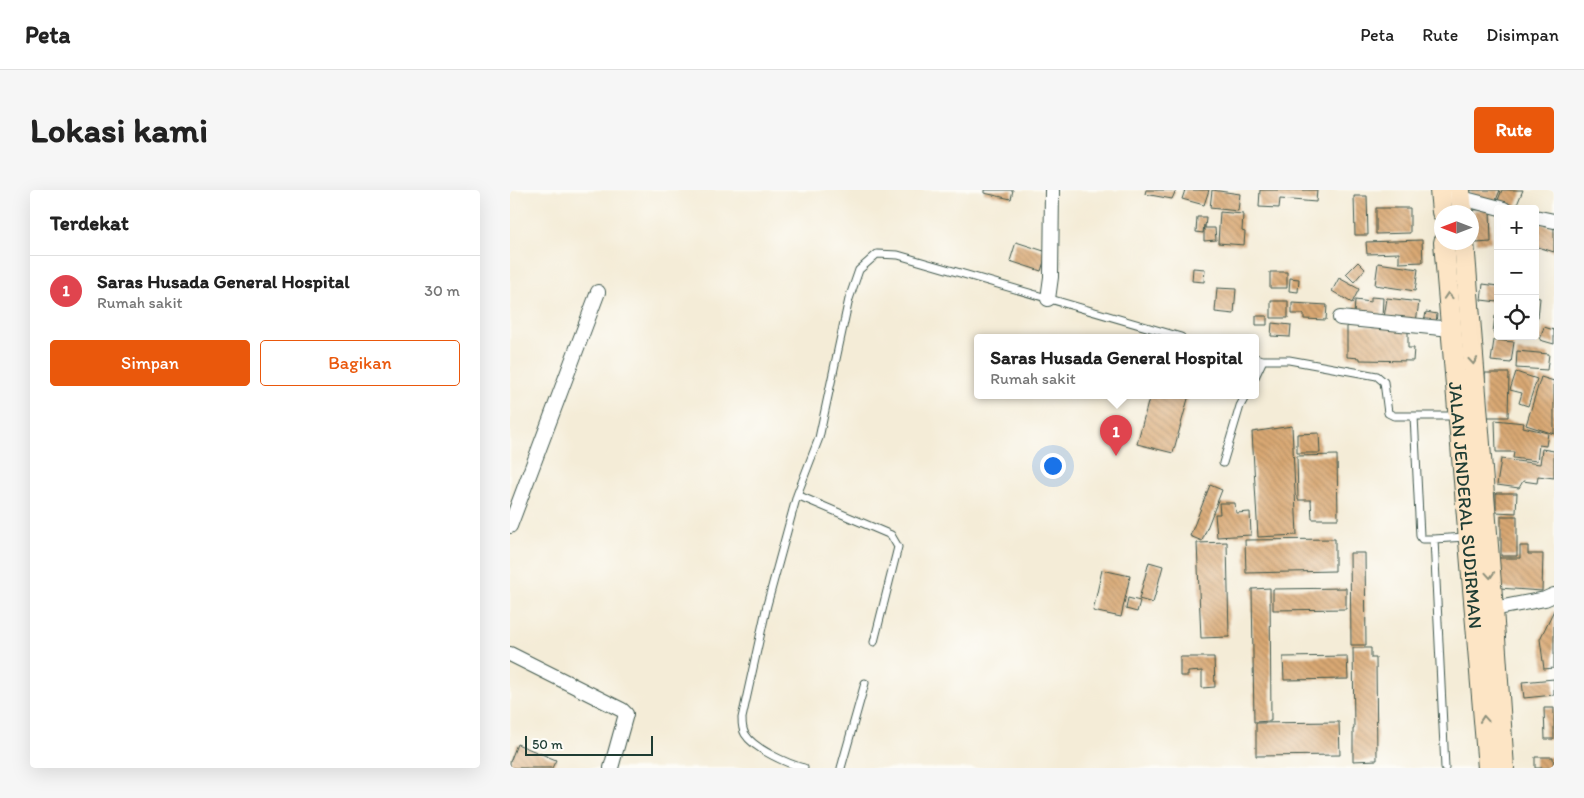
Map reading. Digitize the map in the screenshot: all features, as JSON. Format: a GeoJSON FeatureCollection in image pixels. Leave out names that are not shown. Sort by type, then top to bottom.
{"type":"FeatureCollection","features":[{"type":"Feature","properties":{"kind":"main road","name":"JALAN JENDERAL SUDIRMAN"},"geometry":{"type":"LineString","coordinates":[[1445,250],[1451,329],[1468,416]]}},
{"type":"Feature","properties":{"kind":"main road","name":"JALAN JENDERAL SUDIRMAN"},"geometry":{"type":"LineString","coordinates":[[1464,250],[1468,416],[1495,762]]}},
{"type":"Feature","properties":{"kind":"main road","name":"JALAN JENDERAL SUDIRMAN"},"geometry":{"type":"LineString","coordinates":[[1478,537],[1493,609],[1495,762]]}},
{"type":"Feature","properties":{"kind":"street"},"geometry":{"type":"LineString","coordinates":[[1048,299],[1051,277],[1052,190]]}},
{"type":"Feature","properties":{"kind":"street"},"geometry":{"type":"LineString","coordinates":[[1450,195],[1494,206]]}},
{"type":"Feature","properties":{"kind":"street"},"geometry":{"type":"LineString","coordinates":[[1539,218],[1554,222]]}},
{"type":"Feature","properties":{"kind":"street"},"geometry":{"type":"LineString","coordinates":[[510,526],[598,292]]}},
{"type":"Feature","properties":{"kind":"street"},"geometry":{"type":"LineString","coordinates":[[1340,318],[1451,329]]}},
{"type":"Feature","properties":{"kind":"street"},"geometry":{"type":"LineString","coordinates":[[1493,609],[1545,599],[1554,595]]}},
{"type":"Feature","properties":{"kind":"street"},"geometry":{"type":"LineString","coordinates":[[510,654],[622,710],[626,714],[611,768]]}},
{"type":"Feature","properties":{"kind":"lane"},"geometry":{"type":"LineString","coordinates":[[804,768],[792,765],[748,739],[743,732],[742,718],[767,605],[797,495],[819,438],[849,299],[859,270],[877,254],[898,255],[1170,334]]}},
{"type":"Feature","properties":{"kind":"lane"},"geometry":{"type":"LineString","coordinates":[[1259,359],[1289,360],[1377,376],[1385,384],[1388,413],[1394,416],[1468,416]]}},
{"type":"Feature","properties":{"kind":"lane"},"geometry":{"type":"LineString","coordinates":[[1259,368],[1263,360]]}},
{"type":"Feature","properties":{"kind":"lane"},"geometry":{"type":"LineString","coordinates":[[1223,463],[1244,399]]}},
{"type":"Feature","properties":{"kind":"lane"},"geometry":{"type":"LineString","coordinates":[[1414,416],[1420,536],[1422,539],[1478,537]]}},
{"type":"Feature","properties":{"kind":"lane"},"geometry":{"type":"LineString","coordinates":[[797,495],[891,535],[896,542],[898,547],[874,642]]}},
{"type":"Feature","properties":{"kind":"lane"},"geometry":{"type":"LineString","coordinates":[[1434,539],[1445,768]]}},
{"type":"Feature","properties":{"kind":"lane"},"geometry":{"type":"LineString","coordinates":[[841,768],[865,683]]}},
{"type":"Feature","properties":{"kind":"building"},"geometry":{"type":"Polygon","coordinates":[[[984,190],[1013,190],[1011,199],[984,193],[984,190]]]}},
{"type":"Feature","properties":{"kind":"building"},"geometry":{"type":"Polygon","coordinates":[[[1146,190],[1176,190],[1172,199],[1145,194],[1146,190]]]}},
{"type":"Feature","properties":{"kind":"building"},"geometry":{"type":"Polygon","coordinates":[[[1185,190],[1209,190],[1204,205],[1182,199],[1185,190]]]}},
{"type":"Feature","properties":{"kind":"building"},"geometry":{"type":"Polygon","coordinates":[[[1212,190],[1240,194],[1238,211],[1210,208],[1212,190]]]}},
{"type":"Feature","properties":{"kind":"building"},"geometry":{"type":"Polygon","coordinates":[[[1260,190],[1317,190],[1316,202],[1280,199],[1279,208],[1259,207],[1260,190]]]}},
{"type":"Feature","properties":{"kind":"building"},"geometry":{"type":"Polygon","coordinates":[[[1471,190],[1500,190],[1495,203],[1470,193],[1471,190]]]}},
{"type":"Feature","properties":{"kind":"building"},"geometry":{"type":"Polygon","coordinates":[[[1502,190],[1523,190],[1517,205],[1511,205],[1498,200],[1502,190]]]}},
{"type":"Feature","properties":{"kind":"building"},"geometry":{"type":"Polygon","coordinates":[[[1354,196],[1367,196],[1368,235],[1355,235],[1354,196]]]}},
{"type":"Feature","properties":{"kind":"building"},"geometry":{"type":"Polygon","coordinates":[[[1376,208],[1410,208],[1410,233],[1376,234],[1376,208]]]}},
{"type":"Feature","properties":{"kind":"building"},"geometry":{"type":"Polygon","coordinates":[[[1490,209],[1491,242],[1479,243],[1479,210],[1490,209]]]}},
{"type":"Feature","properties":{"kind":"building"},"geometry":{"type":"Polygon","coordinates":[[[1220,212],[1243,214],[1242,231],[1245,232],[1244,245],[1218,243],[1220,212]]]}},
{"type":"Feature","properties":{"kind":"building"},"geometry":{"type":"Polygon","coordinates":[[[1197,217],[1206,217],[1205,228],[1215,228],[1216,240],[1204,241],[1204,225],[1203,233],[1196,232],[1197,217]]]}},
{"type":"Feature","properties":{"kind":"building"},"geometry":{"type":"Polygon","coordinates":[[[1539,223],[1554,228],[1554,252],[1539,247],[1539,223]]]}},
{"type":"Feature","properties":{"kind":"building"},"geometry":{"type":"Polygon","coordinates":[[[1422,240],[1423,262],[1399,263],[1399,253],[1367,254],[1366,242],[1422,240]]]}},
{"type":"Feature","properties":{"kind":"building"},"geometry":{"type":"Polygon","coordinates":[[[1016,242],[1047,252],[1041,271],[1010,261],[1016,242]]]}},
{"type":"Feature","properties":{"kind":"building"},"geometry":{"type":"Polygon","coordinates":[[[1358,262],[1365,269],[1354,282],[1346,274],[1358,262]]]}},
{"type":"Feature","properties":{"kind":"building"},"geometry":{"type":"Polygon","coordinates":[[[1378,263],[1418,269],[1415,291],[1375,285],[1378,263]]]}},
{"type":"Feature","properties":{"kind":"building"},"geometry":{"type":"Polygon","coordinates":[[[1193,268],[1205,269],[1204,282],[1192,281],[1193,268]]]}},
{"type":"Feature","properties":{"kind":"building"},"geometry":{"type":"Polygon","coordinates":[[[1270,272],[1287,272],[1287,288],[1270,288],[1270,272]]]}},
{"type":"Feature","properties":{"kind":"building"},"geometry":{"type":"Polygon","coordinates":[[[1290,278],[1299,279],[1298,292],[1289,291],[1290,278]]]}},
{"type":"Feature","properties":{"kind":"building"},"geometry":{"type":"Polygon","coordinates":[[[1339,278],[1359,289],[1352,303],[1332,291],[1339,278]]]}},
{"type":"Feature","properties":{"kind":"building"},"geometry":{"type":"Polygon","coordinates":[[[1483,284],[1494,285],[1494,302],[1481,300],[1483,284]]]}},
{"type":"Feature","properties":{"kind":"building"},"geometry":{"type":"Polygon","coordinates":[[[1217,288],[1236,289],[1234,314],[1215,312],[1217,288]]]}},
{"type":"Feature","properties":{"kind":"building"},"geometry":{"type":"Polygon","coordinates":[[[1371,297],[1383,298],[1382,318],[1354,315],[1355,300],[1371,302],[1371,297]]]}},
{"type":"Feature","properties":{"kind":"building"},"geometry":{"type":"Polygon","coordinates":[[[1387,298],[1419,302],[1416,322],[1384,318],[1387,298]]]}},
{"type":"Feature","properties":{"kind":"building"},"geometry":{"type":"Polygon","coordinates":[[[1271,301],[1288,301],[1288,318],[1271,318],[1271,301]]]}},
{"type":"Feature","properties":{"kind":"building"},"geometry":{"type":"Polygon","coordinates":[[[1292,303],[1327,305],[1326,320],[1304,319],[1304,314],[1292,314],[1292,303]]]}},
{"type":"Feature","properties":{"kind":"building"},"geometry":{"type":"Polygon","coordinates":[[[1426,312],[1437,314],[1436,324],[1424,323],[1426,312]]]}},
{"type":"Feature","properties":{"kind":"building"},"geometry":{"type":"Polygon","coordinates":[[[1256,316],[1267,316],[1267,325],[1256,325],[1256,316]]]}},
{"type":"Feature","properties":{"kind":"building"},"geometry":{"type":"Polygon","coordinates":[[[1272,323],[1291,325],[1290,337],[1271,336],[1272,323]]]}},
{"type":"Feature","properties":{"kind":"building"},"geometry":{"type":"Polygon","coordinates":[[[1347,326],[1408,327],[1408,348],[1414,348],[1413,361],[1360,360],[1360,358],[1347,357],[1347,326]]]}},
{"type":"Feature","properties":{"kind":"building"},"geometry":{"type":"Polygon","coordinates":[[[1544,327],[1554,330],[1554,344],[1540,340],[1544,327]]]}},
{"type":"Feature","properties":{"kind":"building"},"geometry":{"type":"Polygon","coordinates":[[[1494,340],[1514,342],[1511,363],[1491,361],[1494,340]]]}},
{"type":"Feature","properties":{"kind":"building"},"geometry":{"type":"Polygon","coordinates":[[[1517,351],[1549,354],[1547,370],[1516,368],[1517,351]]]}},
{"type":"Feature","properties":{"kind":"building"},"geometry":{"type":"Polygon","coordinates":[[[1516,372],[1537,379],[1528,406],[1519,403],[1522,393],[1510,390],[1516,372]]]}},
{"type":"Feature","properties":{"kind":"building"},"geometry":{"type":"Polygon","coordinates":[[[1485,373],[1509,373],[1508,417],[1485,417],[1485,373]]]}},
{"type":"Feature","properties":{"kind":"building"},"geometry":{"type":"Polygon","coordinates":[[[1541,377],[1554,381],[1554,434],[1526,425],[1541,377]]]}},
{"type":"Feature","properties":{"kind":"building"},"geometry":{"type":"Polygon","coordinates":[[[1149,399],[1188,399],[1173,453],[1137,444],[1149,399]]]}},
{"type":"Feature","properties":{"kind":"building"},"geometry":{"type":"Polygon","coordinates":[[[1495,420],[1524,423],[1523,427],[1548,433],[1546,446],[1539,445],[1537,461],[1513,458],[1514,452],[1496,452],[1495,420]]]}},
{"type":"Feature","properties":{"kind":"building"},"geometry":{"type":"Polygon","coordinates":[[[1292,426],[1297,535],[1258,537],[1252,432],[1292,426]]]}},
{"type":"Feature","properties":{"kind":"building"},"geometry":{"type":"Polygon","coordinates":[[[1319,433],[1320,453],[1297,453],[1297,434],[1319,433]]]}},
{"type":"Feature","properties":{"kind":"building"},"geometry":{"type":"Polygon","coordinates":[[[1542,449],[1554,451],[1554,478],[1538,476],[1537,483],[1523,481],[1519,488],[1497,485],[1501,459],[1540,464],[1542,449]]]}},
{"type":"Feature","properties":{"kind":"building"},"geometry":{"type":"Polygon","coordinates":[[[1337,455],[1338,519],[1312,519],[1311,500],[1298,500],[1297,456],[1337,455]]]}},
{"type":"Feature","properties":{"kind":"building"},"geometry":{"type":"Polygon","coordinates":[[[1210,485],[1222,490],[1202,541],[1190,536],[1210,485]]]}},
{"type":"Feature","properties":{"kind":"building"},"geometry":{"type":"Polygon","coordinates":[[[1496,493],[1517,493],[1516,513],[1496,512],[1496,493]]]}},
{"type":"Feature","properties":{"kind":"building"},"geometry":{"type":"Polygon","coordinates":[[[1219,503],[1235,503],[1236,513],[1250,512],[1251,535],[1217,537],[1215,514],[1220,514],[1219,503]]]}},
{"type":"Feature","properties":{"kind":"building"},"geometry":{"type":"Polygon","coordinates":[[[1501,516],[1517,516],[1517,556],[1501,556],[1501,516]]]}},
{"type":"Feature","properties":{"kind":"building"},"geometry":{"type":"Polygon","coordinates":[[[1335,539],[1335,571],[1246,573],[1245,540],[1335,539]]]}},
{"type":"Feature","properties":{"kind":"building"},"geometry":{"type":"Polygon","coordinates":[[[1227,542],[1229,637],[1201,638],[1197,543],[1227,542]]]}},
{"type":"Feature","properties":{"kind":"building"},"geometry":{"type":"Polygon","coordinates":[[[1520,546],[1528,546],[1528,554],[1543,554],[1542,591],[1499,588],[1499,558],[1520,558],[1520,546]]]}},
{"type":"Feature","properties":{"kind":"building"},"geometry":{"type":"Polygon","coordinates":[[[1350,553],[1365,553],[1366,645],[1351,645],[1350,553]]]}},
{"type":"Feature","properties":{"kind":"building"},"geometry":{"type":"Polygon","coordinates":[[[1149,562],[1163,566],[1153,603],[1139,599],[1149,562]]]}},
{"type":"Feature","properties":{"kind":"building"},"geometry":{"type":"Polygon","coordinates":[[[1102,570],[1130,576],[1121,617],[1093,611],[1102,570]]]}},
{"type":"Feature","properties":{"kind":"building"},"geometry":{"type":"Polygon","coordinates":[[[1270,588],[1271,721],[1254,722],[1252,589],[1270,588]]]}},
{"type":"Feature","properties":{"kind":"building"},"geometry":{"type":"Polygon","coordinates":[[[1346,588],[1346,609],[1273,610],[1273,589],[1346,588]]]}},
{"type":"Feature","properties":{"kind":"building"},"geometry":{"type":"Polygon","coordinates":[[[1128,598],[1140,601],[1137,612],[1126,609],[1128,598]]]}},
{"type":"Feature","properties":{"kind":"building"},"geometry":{"type":"Polygon","coordinates":[[[1554,610],[1554,668],[1544,669],[1540,639],[1554,610]]]}},
{"type":"Feature","properties":{"kind":"building"},"geometry":{"type":"Polygon","coordinates":[[[1353,648],[1371,648],[1371,658],[1376,658],[1377,760],[1353,761],[1353,648]]]}},
{"type":"Feature","properties":{"kind":"building"},"geometry":{"type":"Polygon","coordinates":[[[1347,656],[1348,679],[1284,680],[1283,657],[1347,656]]]}},
{"type":"Feature","properties":{"kind":"building"},"geometry":{"type":"Polygon","coordinates":[[[1180,657],[1214,657],[1215,687],[1202,688],[1202,671],[1188,672],[1188,676],[1180,676],[1180,657]]]}},
{"type":"Feature","properties":{"kind":"building"},"geometry":{"type":"Polygon","coordinates":[[[1554,679],[1554,695],[1524,698],[1522,682],[1554,679]]]}},
{"type":"Feature","properties":{"kind":"building"},"geometry":{"type":"Polygon","coordinates":[[[1544,708],[1554,708],[1554,739],[1545,739],[1544,708]]]}},
{"type":"Feature","properties":{"kind":"building"},"geometry":{"type":"Polygon","coordinates":[[[1339,722],[1340,755],[1256,756],[1256,723],[1339,722]]]}},
{"type":"Feature","properties":{"kind":"building"},"geometry":{"type":"Polygon","coordinates":[[[517,744],[556,760],[552,768],[510,768],[510,762],[517,744]]]}},
{"type":"Feature","properties":{"kind":"building"},"geometry":{"type":"Polygon","coordinates":[[[1535,757],[1553,757],[1554,768],[1535,768],[1535,757]]]}},
{"type":"Feature","properties":{"kind":"place","name":"Saras Husada General Hospital"},"geometry":{"type":"Point","coordinates":[1116,456]}}]}
